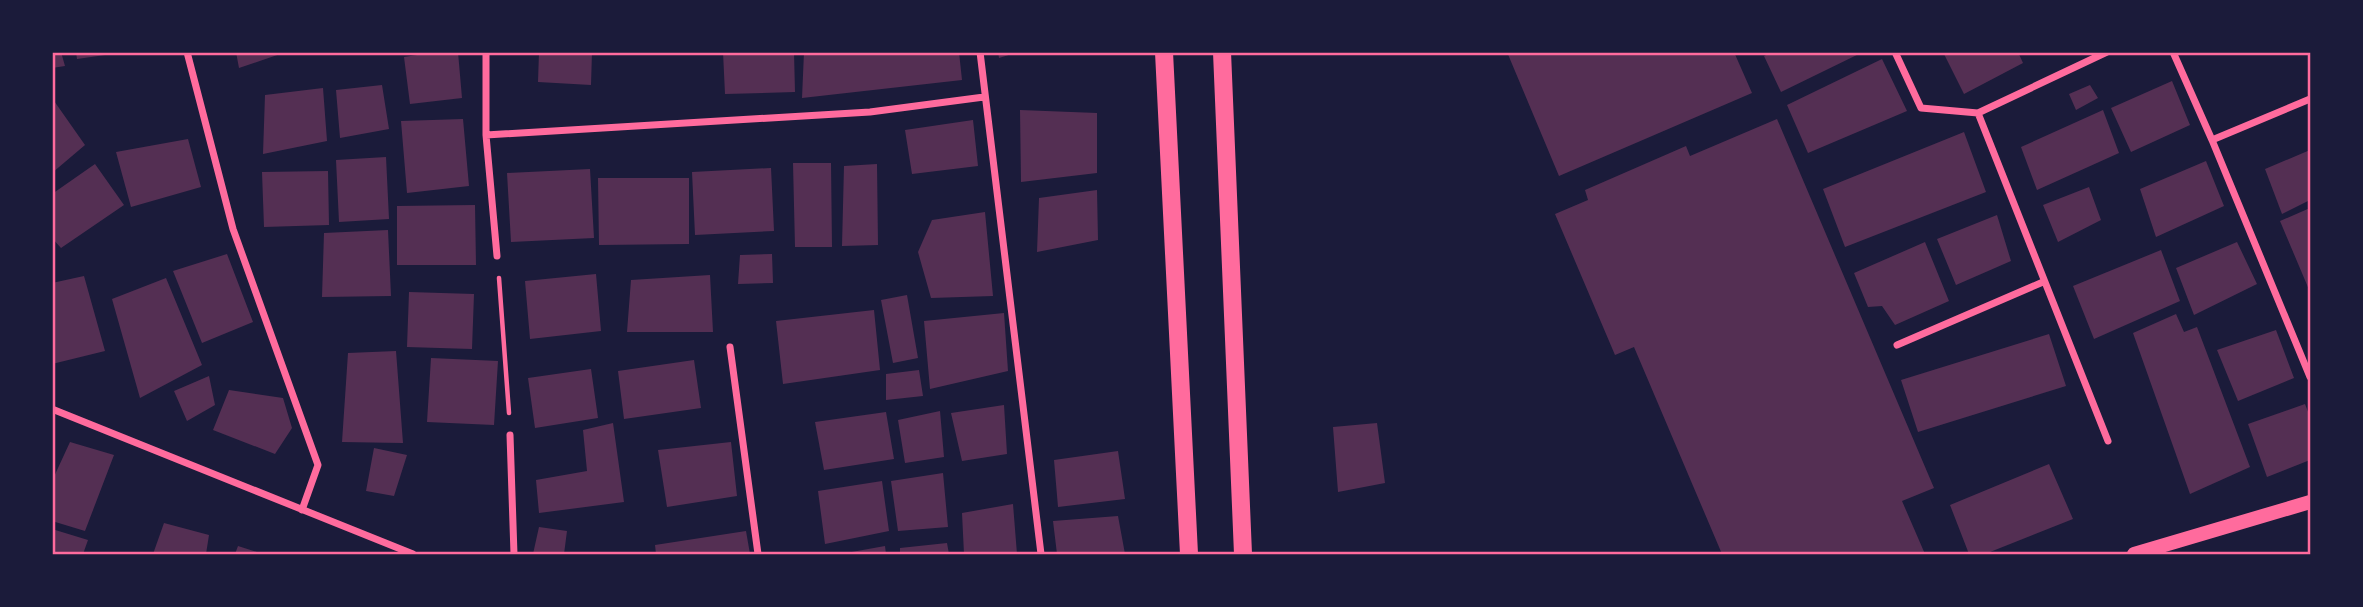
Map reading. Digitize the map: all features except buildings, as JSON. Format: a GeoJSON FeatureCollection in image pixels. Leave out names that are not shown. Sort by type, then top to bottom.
{"type":"FeatureCollection","features":[{"type":"Feature","properties":{"kind":"main road"},"geometry":{"type":"LineString","coordinates":[[1164,52],[1189,555]]}},
{"type":"Feature","properties":{"kind":"main road"},"geometry":{"type":"LineString","coordinates":[[1222,52],[1243,555]]}},
{"type":"Feature","properties":{"kind":"main road"},"geometry":{"type":"LineString","coordinates":[[2134,555],[2311,502]]}},
{"type":"Feature","properties":{"kind":"street"},"geometry":{"type":"LineString","coordinates":[[187,52],[233,229],[318,465],[302,510]]}},
{"type":"Feature","properties":{"kind":"street"},"geometry":{"type":"LineString","coordinates":[[486,52],[486,135],[497,256]]}},
{"type":"Feature","properties":{"kind":"street"},"geometry":{"type":"LineString","coordinates":[[980,52],[1041,555]]}},
{"type":"Feature","properties":{"kind":"street"},"geometry":{"type":"LineString","coordinates":[[1895,52],[1921,108],[1978,113],[2107,52]]}},
{"type":"Feature","properties":{"kind":"street"},"geometry":{"type":"LineString","coordinates":[[2173,52],[2311,377]]}},
{"type":"Feature","properties":{"kind":"street"},"geometry":{"type":"LineString","coordinates":[[486,135],[870,112],[984,97]]}},
{"type":"Feature","properties":{"kind":"street"},"geometry":{"type":"LineString","coordinates":[[2212,140],[2311,99]]}},
{"type":"Feature","properties":{"kind":"street"},"geometry":{"type":"LineString","coordinates":[[1978,113],[2108,441]]}},
{"type":"Feature","properties":{"kind":"street"},"geometry":{"type":"LineString","coordinates":[[1897,345],[2043,282]]}},
{"type":"Feature","properties":{"kind":"street"},"geometry":{"type":"LineString","coordinates":[[730,347],[758,555]]}},
{"type":"Feature","properties":{"kind":"street"},"geometry":{"type":"LineString","coordinates":[[52,409],[413,555]]}},
{"type":"Feature","properties":{"kind":"street"},"geometry":{"type":"LineString","coordinates":[[510,435],[514,555]]}},
{"type":"Feature","properties":{"kind":"path"},"geometry":{"type":"LineString","coordinates":[[497,256],[510,435]]}}]}
